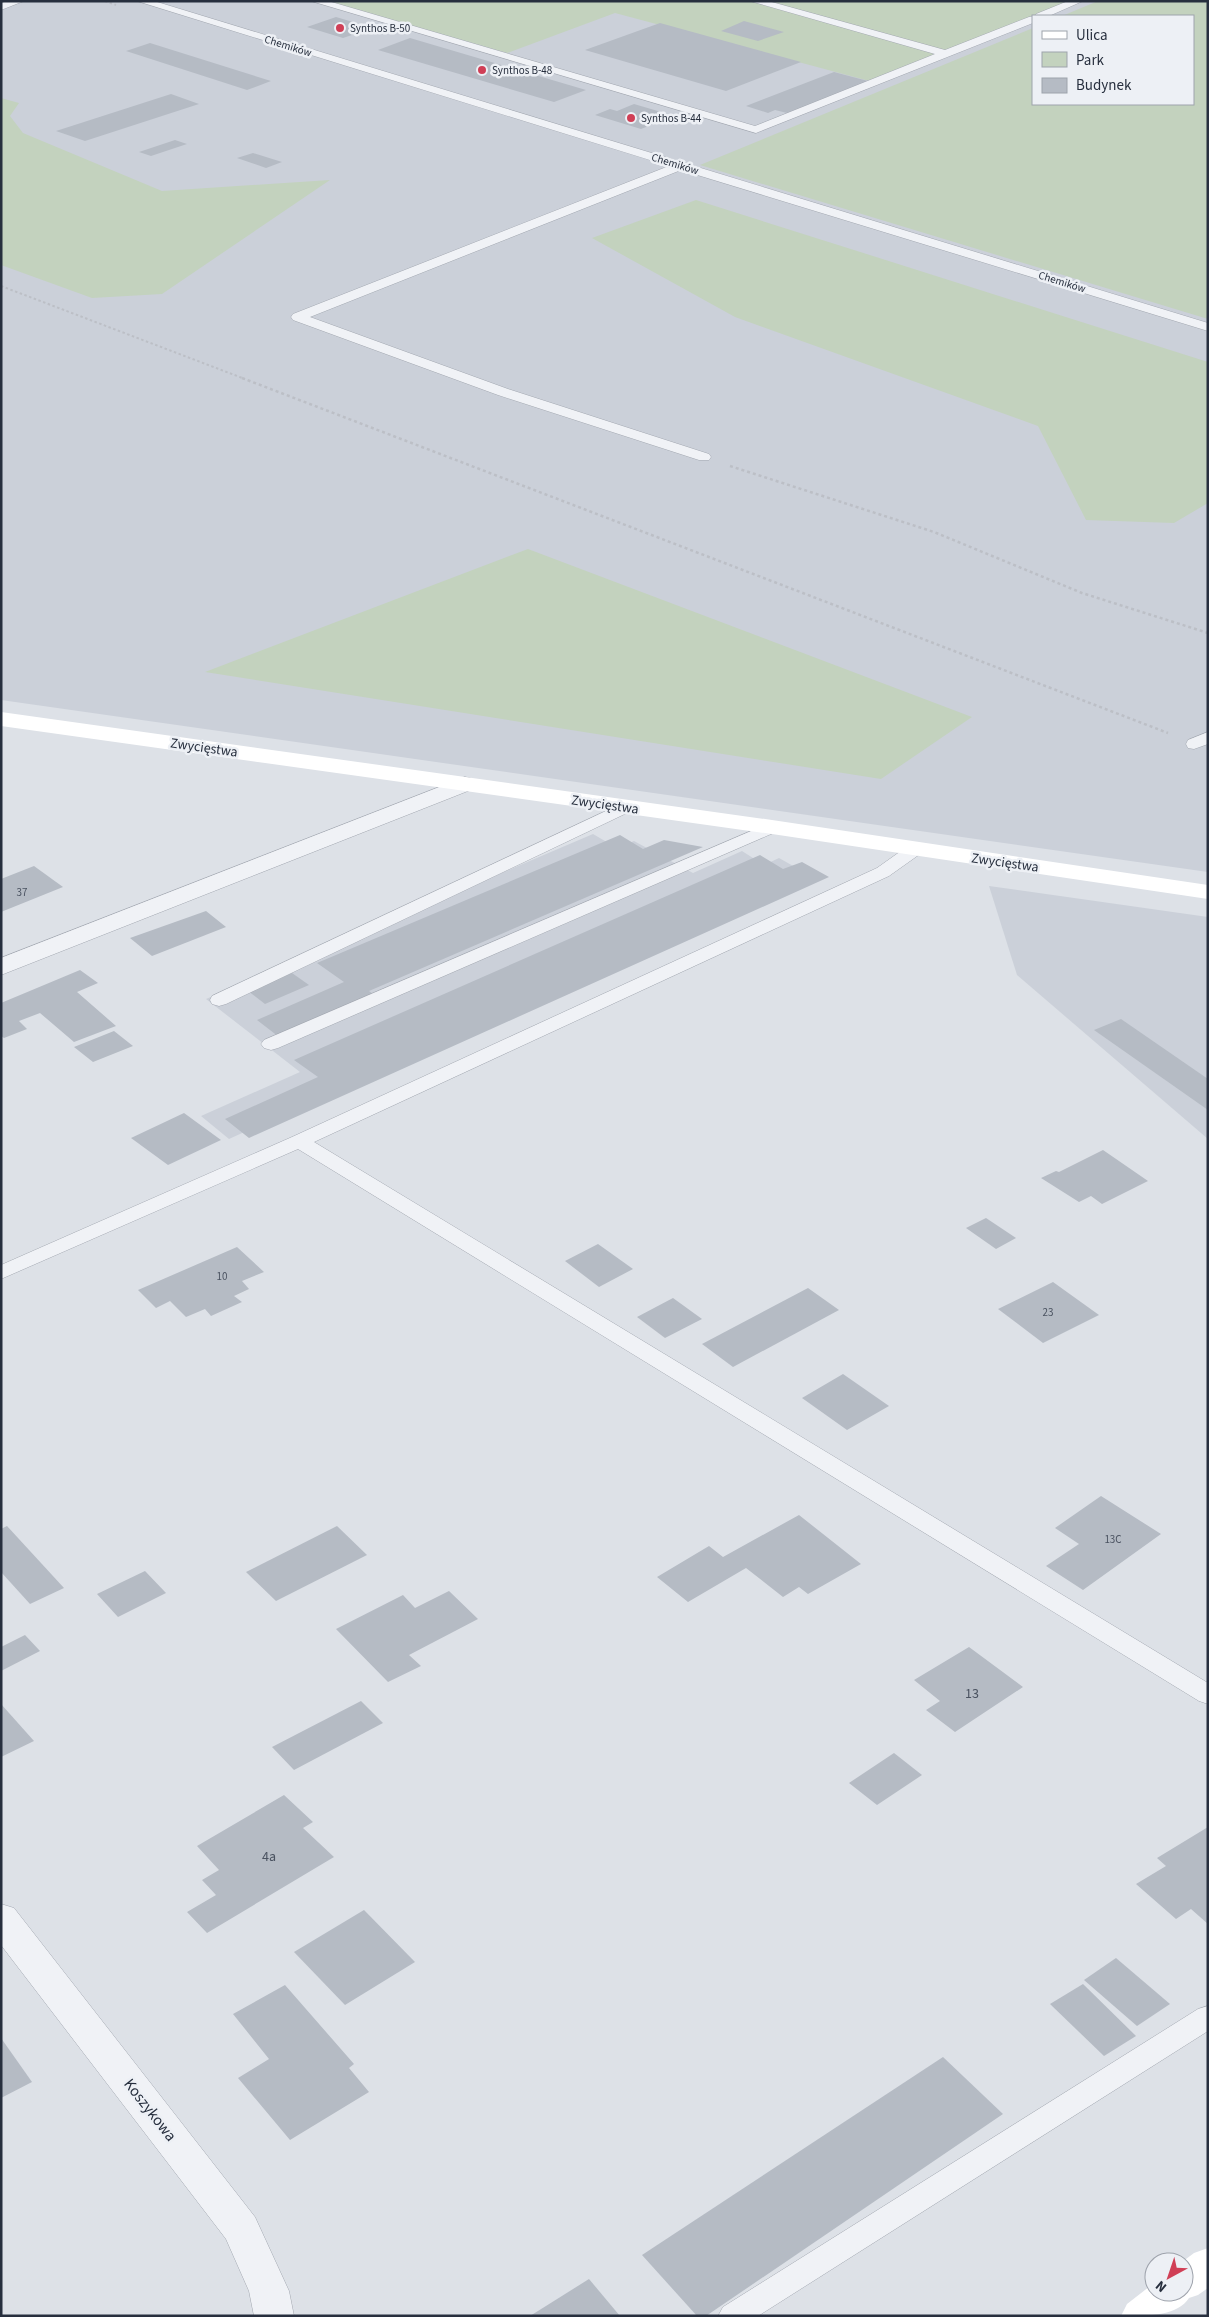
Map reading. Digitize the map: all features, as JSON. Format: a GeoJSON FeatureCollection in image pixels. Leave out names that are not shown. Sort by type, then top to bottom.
{"type":"FeatureCollection","features":[{"type":"Feature","properties":{"kind":"street","name":"Zwycięstwa"},"geometry":{"type":"LineString","coordinates":[[1,719],[622,808],[772,827],[914,850],[1208,892]]}},
{"type":"Feature","properties":{"kind":"street"},"geometry":{"type":"LineString","coordinates":[[1,967],[465,784]]}},
{"type":"Feature","properties":{"kind":"street","name":"Koszykowa"},"geometry":{"type":"LineString","coordinates":[[1,1918],[241,2229],[269,2291],[274,2316]]}},
{"type":"Feature","properties":{"kind":"street"},"geometry":{"type":"LineString","coordinates":[[1194,2276],[1208,2265]]}},
{"type":"Feature","properties":{"kind":"street"},"geometry":{"type":"LineString","coordinates":[[1141,2316],[1159,2302]]}},
{"type":"Feature","properties":{"kind":"lane"},"geometry":{"type":"LineString","coordinates":[[1,7],[19,1]]}},
{"type":"Feature","properties":{"kind":"lane","name":"Chemików"},"geometry":{"type":"LineString","coordinates":[[142,1],[1208,327]]}},
{"type":"Feature","properties":{"kind":"lane"},"geometry":{"type":"LineString","coordinates":[[316,1],[756,130],[1032,19]]}},
{"type":"Feature","properties":{"kind":"lane"},"geometry":{"type":"LineString","coordinates":[[755,1],[947,54]]}},
{"type":"Feature","properties":{"kind":"lane"},"geometry":{"type":"LineString","coordinates":[[1043,15],[1078,1]]}},
{"type":"Feature","properties":{"kind":"lane"},"geometry":{"type":"LineString","coordinates":[[679,166],[298,316],[503,392],[704,457]]}},
{"type":"Feature","properties":{"kind":"lane"},"geometry":{"type":"LineString","coordinates":[[219,1000],[622,808]]}},
{"type":"Feature","properties":{"kind":"lane"},"geometry":{"type":"LineString","coordinates":[[271,1044],[772,827]]}},
{"type":"Feature","properties":{"kind":"lane"},"geometry":{"type":"LineString","coordinates":[[1,1273],[299,1142],[883,872],[914,850]]}},
{"type":"Feature","properties":{"kind":"lane"},"geometry":{"type":"LineString","coordinates":[[299,1142],[1208,1695]]}},
{"type":"Feature","properties":{"kind":"lane"},"geometry":{"type":"LineString","coordinates":[[733,2316],[1208,2018]]}},
{"type":"Feature","properties":{"kind":"path"},"geometry":{"type":"LineString","coordinates":[[1,286],[1203,743]]}},
{"type":"Feature","properties":{"kind":"path"},"geometry":{"type":"LineString","coordinates":[[704,457],[934,532],[1082,593],[1208,633]]}},
{"type":"Feature","properties":{"kind":"shaded area"},"geometry":{"type":"Polygon","coordinates":[[[1,1],[1208,1],[1208,872],[1,700],[1,1]]]}},
{"type":"Feature","properties":{"kind":"shaded area"},"geometry":{"type":"Polygon","coordinates":[[[593,834],[617,848],[634,841],[693,873],[742,851],[764,865],[779,858],[811,876],[229,1139],[201,1116],[300,1072],[206,999],[593,834]]]}},
{"type":"Feature","properties":{"kind":"shaded area"},"geometry":{"type":"Polygon","coordinates":[[[989,886],[1208,917],[1208,1139],[1017,975],[989,886]]]}},
{"type":"Feature","properties":{"kind":"green space"},"geometry":{"type":"Polygon","coordinates":[[[325,1],[1073,1],[1038,15],[1032,15],[1032,18],[873,82],[615,13],[507,53],[325,1]]]}},
{"type":"Feature","properties":{"kind":"green space"},"geometry":{"type":"Polygon","coordinates":[[[1098,1],[1208,1],[1208,319],[700,165],[1032,28],[1032,105],[1194,105],[1194,15],[1064,15],[1098,1]]]}},
{"type":"Feature","properties":{"kind":"green space"},"geometry":{"type":"Polygon","coordinates":[[[1,98],[19,103],[10,116],[23,133],[162,191],[330,180],[162,294],[92,298],[1,265],[1,98]]]}},
{"type":"Feature","properties":{"kind":"green space"},"geometry":{"type":"Polygon","coordinates":[[[696,200],[1208,362],[1208,503],[1174,523],[1086,520],[1038,426],[735,317],[592,238],[696,200]]]}},
{"type":"Feature","properties":{"kind":"green space"},"geometry":{"type":"Polygon","coordinates":[[[528,549],[972,717],[881,779],[205,672],[528,549]]]}},
{"type":"Feature","properties":{"kind":"building","name":"Synthos B-50"},"geometry":{"type":"Polygon","coordinates":[[[336,17],[373,28],[343,38],[307,27],[336,17]]]}},
{"type":"Feature","properties":{"kind":"building"},"geometry":{"type":"Polygon","coordinates":[[[744,21],[784,32],[758,41],[721,31],[744,21]]]}},
{"type":"Feature","properties":{"kind":"building"},"geometry":{"type":"Polygon","coordinates":[[[660,23],[801,62],[726,91],[585,50],[660,23]]]}},
{"type":"Feature","properties":{"kind":"building","name":"Synthos B-48"},"geometry":{"type":"Polygon","coordinates":[[[410,38],[586,90],[554,102],[378,50],[410,38]]]}},
{"type":"Feature","properties":{"kind":"building"},"geometry":{"type":"Polygon","coordinates":[[[150,43],[271,81],[247,90],[126,51],[150,43]]]}},
{"type":"Feature","properties":{"kind":"building"},"geometry":{"type":"Polygon","coordinates":[[[834,72],[868,81],[787,113],[775,110],[768,113],[746,106],[834,72]]]}},
{"type":"Feature","properties":{"kind":"building"},"geometry":{"type":"Polygon","coordinates":[[[171,94],[199,104],[85,141],[56,131],[171,94]]]}},
{"type":"Feature","properties":{"kind":"building","name":"Synthos B-44"},"geometry":{"type":"Polygon","coordinates":[[[634,104],[668,114],[650,121],[656,123],[641,129],[595,115],[610,109],[617,111],[634,104]]]}},
{"type":"Feature","properties":{"kind":"building"},"geometry":{"type":"Polygon","coordinates":[[[175,140],[187,144],[151,156],[139,152],[175,140]]]}},
{"type":"Feature","properties":{"kind":"building"},"geometry":{"type":"Polygon","coordinates":[[[253,153],[282,162],[266,168],[237,158],[253,153]]]}},
{"type":"Feature","properties":{"kind":"building"},"geometry":{"type":"Polygon","coordinates":[[[620,835],[643,849],[664,840],[703,847],[369,991],[374,995],[279,1037],[257,1020],[344,982],[317,963],[620,835]]]}},
{"type":"Feature","properties":{"kind":"building"},"geometry":{"type":"Polygon","coordinates":[[[760,855],[783,869],[802,862],[829,877],[249,1138],[225,1119],[318,1077],[294,1060],[760,855]]]}},
{"type":"Feature","properties":{"kind":"building"},"geometry":{"type":"Polygon","coordinates":[[[34,866],[63,887],[1,912],[1,879],[34,866]]]}},
{"type":"Feature","properties":{"kind":"building"},"geometry":{"type":"Polygon","coordinates":[[[206,911],[226,927],[152,956],[130,938],[206,911]]]}},
{"type":"Feature","properties":{"kind":"building"},"geometry":{"type":"Polygon","coordinates":[[[80,970],[98,983],[77,992],[116,1026],[74,1042],[40,1013],[19,1021],[27,1029],[4,1038],[1,1036],[1,1003],[80,970]]]}},
{"type":"Feature","properties":{"kind":"building"},"geometry":{"type":"Polygon","coordinates":[[[292,973],[309,985],[265,1004],[248,991],[292,973]]]}},
{"type":"Feature","properties":{"kind":"building"},"geometry":{"type":"Polygon","coordinates":[[[1121,1019],[1208,1079],[1208,1110],[1094,1030],[1121,1019]]]}},
{"type":"Feature","properties":{"kind":"building"},"geometry":{"type":"Polygon","coordinates":[[[114,1031],[133,1046],[93,1062],[74,1047],[114,1031]]]}},
{"type":"Feature","properties":{"kind":"building"},"geometry":{"type":"Polygon","coordinates":[[[184,1113],[221,1140],[168,1165],[131,1138],[184,1113]]]}},
{"type":"Feature","properties":{"kind":"building"},"geometry":{"type":"Polygon","coordinates":[[[1103,1150],[1148,1181],[1102,1204],[1091,1196],[1079,1202],[1041,1178],[1056,1171],[1059,1172],[1103,1150]]]}},
{"type":"Feature","properties":{"kind":"building"},"geometry":{"type":"Polygon","coordinates":[[[986,1218],[1016,1238],[996,1249],[966,1228],[986,1218]]]}},
{"type":"Feature","properties":{"kind":"building"},"geometry":{"type":"Polygon","coordinates":[[[598,1244],[633,1269],[599,1287],[565,1261],[598,1244]]]}},
{"type":"Feature","properties":{"kind":"building"},"geometry":{"type":"Polygon","coordinates":[[[237,1247],[264,1272],[242,1281],[249,1289],[234,1296],[242,1302],[211,1316],[205,1309],[186,1317],[170,1301],[156,1308],[138,1290],[237,1247]]]}},
{"type":"Feature","properties":{"kind":"building"},"geometry":{"type":"Polygon","coordinates":[[[1053,1282],[1099,1315],[1043,1343],[998,1309],[1053,1282]]]}},
{"type":"Feature","properties":{"kind":"building"},"geometry":{"type":"Polygon","coordinates":[[[808,1288],[839,1310],[733,1367],[702,1344],[808,1288]]]}},
{"type":"Feature","properties":{"kind":"building"},"geometry":{"type":"Polygon","coordinates":[[[673,1298],[702,1319],[665,1338],[637,1317],[673,1298]]]}},
{"type":"Feature","properties":{"kind":"building"},"geometry":{"type":"Polygon","coordinates":[[[843,1374],[889,1406],[847,1430],[802,1398],[843,1374]]]}},
{"type":"Feature","properties":{"kind":"building"},"geometry":{"type":"Polygon","coordinates":[[[1101,1496],[1161,1534],[1083,1590],[1046,1566],[1079,1544],[1055,1528],[1101,1496]]]}},
{"type":"Feature","properties":{"kind":"building"},"geometry":{"type":"Polygon","coordinates":[[[799,1515],[861,1564],[808,1594],[799,1587],[783,1597],[746,1568],[688,1602],[657,1577],[709,1546],[723,1557],[799,1515]]]}},
{"type":"Feature","properties":{"kind":"building"},"geometry":{"type":"Polygon","coordinates":[[[7,1526],[64,1588],[30,1604],[1,1572],[1,1529],[7,1526]]]}},
{"type":"Feature","properties":{"kind":"building"},"geometry":{"type":"Polygon","coordinates":[[[337,1526],[367,1555],[276,1601],[246,1572],[337,1526]]]}},
{"type":"Feature","properties":{"kind":"building"},"geometry":{"type":"Polygon","coordinates":[[[145,1571],[166,1593],[118,1617],[97,1594],[145,1571]]]}},
{"type":"Feature","properties":{"kind":"building"},"geometry":{"type":"Polygon","coordinates":[[[449,1591],[478,1619],[409,1655],[421,1666],[388,1682],[336,1629],[403,1595],[415,1608],[449,1591]]]}},
{"type":"Feature","properties":{"kind":"building"},"geometry":{"type":"Polygon","coordinates":[[[25,1635],[40,1651],[1,1671],[1,1647],[25,1635]]]}},
{"type":"Feature","properties":{"kind":"building"},"geometry":{"type":"Polygon","coordinates":[[[969,1647],[1023,1687],[955,1732],[926,1710],[940,1701],[914,1680],[969,1647]]]}},
{"type":"Feature","properties":{"kind":"building"},"geometry":{"type":"Polygon","coordinates":[[[361,1701],[383,1723],[294,1770],[272,1747],[361,1701]]]}},
{"type":"Feature","properties":{"kind":"building"},"geometry":{"type":"Polygon","coordinates":[[[1,1704],[34,1741],[1,1757],[1,1704]]]}},
{"type":"Feature","properties":{"kind":"building"},"geometry":{"type":"Polygon","coordinates":[[[894,1753],[922,1775],[877,1805],[849,1783],[894,1753]]]}},
{"type":"Feature","properties":{"kind":"building"},"geometry":{"type":"Polygon","coordinates":[[[284,1795],[313,1822],[303,1828],[334,1857],[207,1933],[187,1912],[216,1895],[202,1880],[219,1870],[197,1846],[284,1795]]]}},
{"type":"Feature","properties":{"kind":"building"},"geometry":{"type":"Polygon","coordinates":[[[1208,1827],[1208,1924],[1191,1909],[1176,1919],[1136,1884],[1166,1866],[1157,1858],[1208,1827]]]}},
{"type":"Feature","properties":{"kind":"building"},"geometry":{"type":"Polygon","coordinates":[[[364,1910],[415,1962],[345,2005],[294,1952],[364,1910]]]}},
{"type":"Feature","properties":{"kind":"building"},"geometry":{"type":"Polygon","coordinates":[[[1116,1958],[1170,2004],[1137,2026],[1084,1980],[1116,1958]]]}},
{"type":"Feature","properties":{"kind":"building"},"geometry":{"type":"Polygon","coordinates":[[[1083,1984],[1136,2036],[1104,2056],[1050,2004],[1083,1984]]]}},
{"type":"Feature","properties":{"kind":"building"},"geometry":{"type":"Polygon","coordinates":[[[285,1985],[354,2064],[349,2068],[369,2092],[290,2140],[238,2078],[269,2059],[233,2014],[285,1985]]]}},
{"type":"Feature","properties":{"kind":"building"},"geometry":{"type":"Polygon","coordinates":[[[1,2038],[32,2082],[1,2098],[1,2038]]]}},
{"type":"Feature","properties":{"kind":"building"},"geometry":{"type":"Polygon","coordinates":[[[943,2057],[1003,2114],[706,2316],[697,2316],[642,2255],[943,2057]]]}},
{"type":"Feature","properties":{"kind":"building"},"geometry":{"type":"Polygon","coordinates":[[[589,2279],[620,2316],[530,2316],[589,2279]]]}},
{"type":"Feature","properties":{"kind":"place","name":"Synthos B-50"},"geometry":{"type":"Point","coordinates":[340,28]}},
{"type":"Feature","properties":{"kind":"place","name":"Synthos B-48"},"geometry":{"type":"Point","coordinates":[482,70]}},
{"type":"Feature","properties":{"kind":"place","name":"Synthos B-44"},"geometry":{"type":"Point","coordinates":[631,118]}}]}
